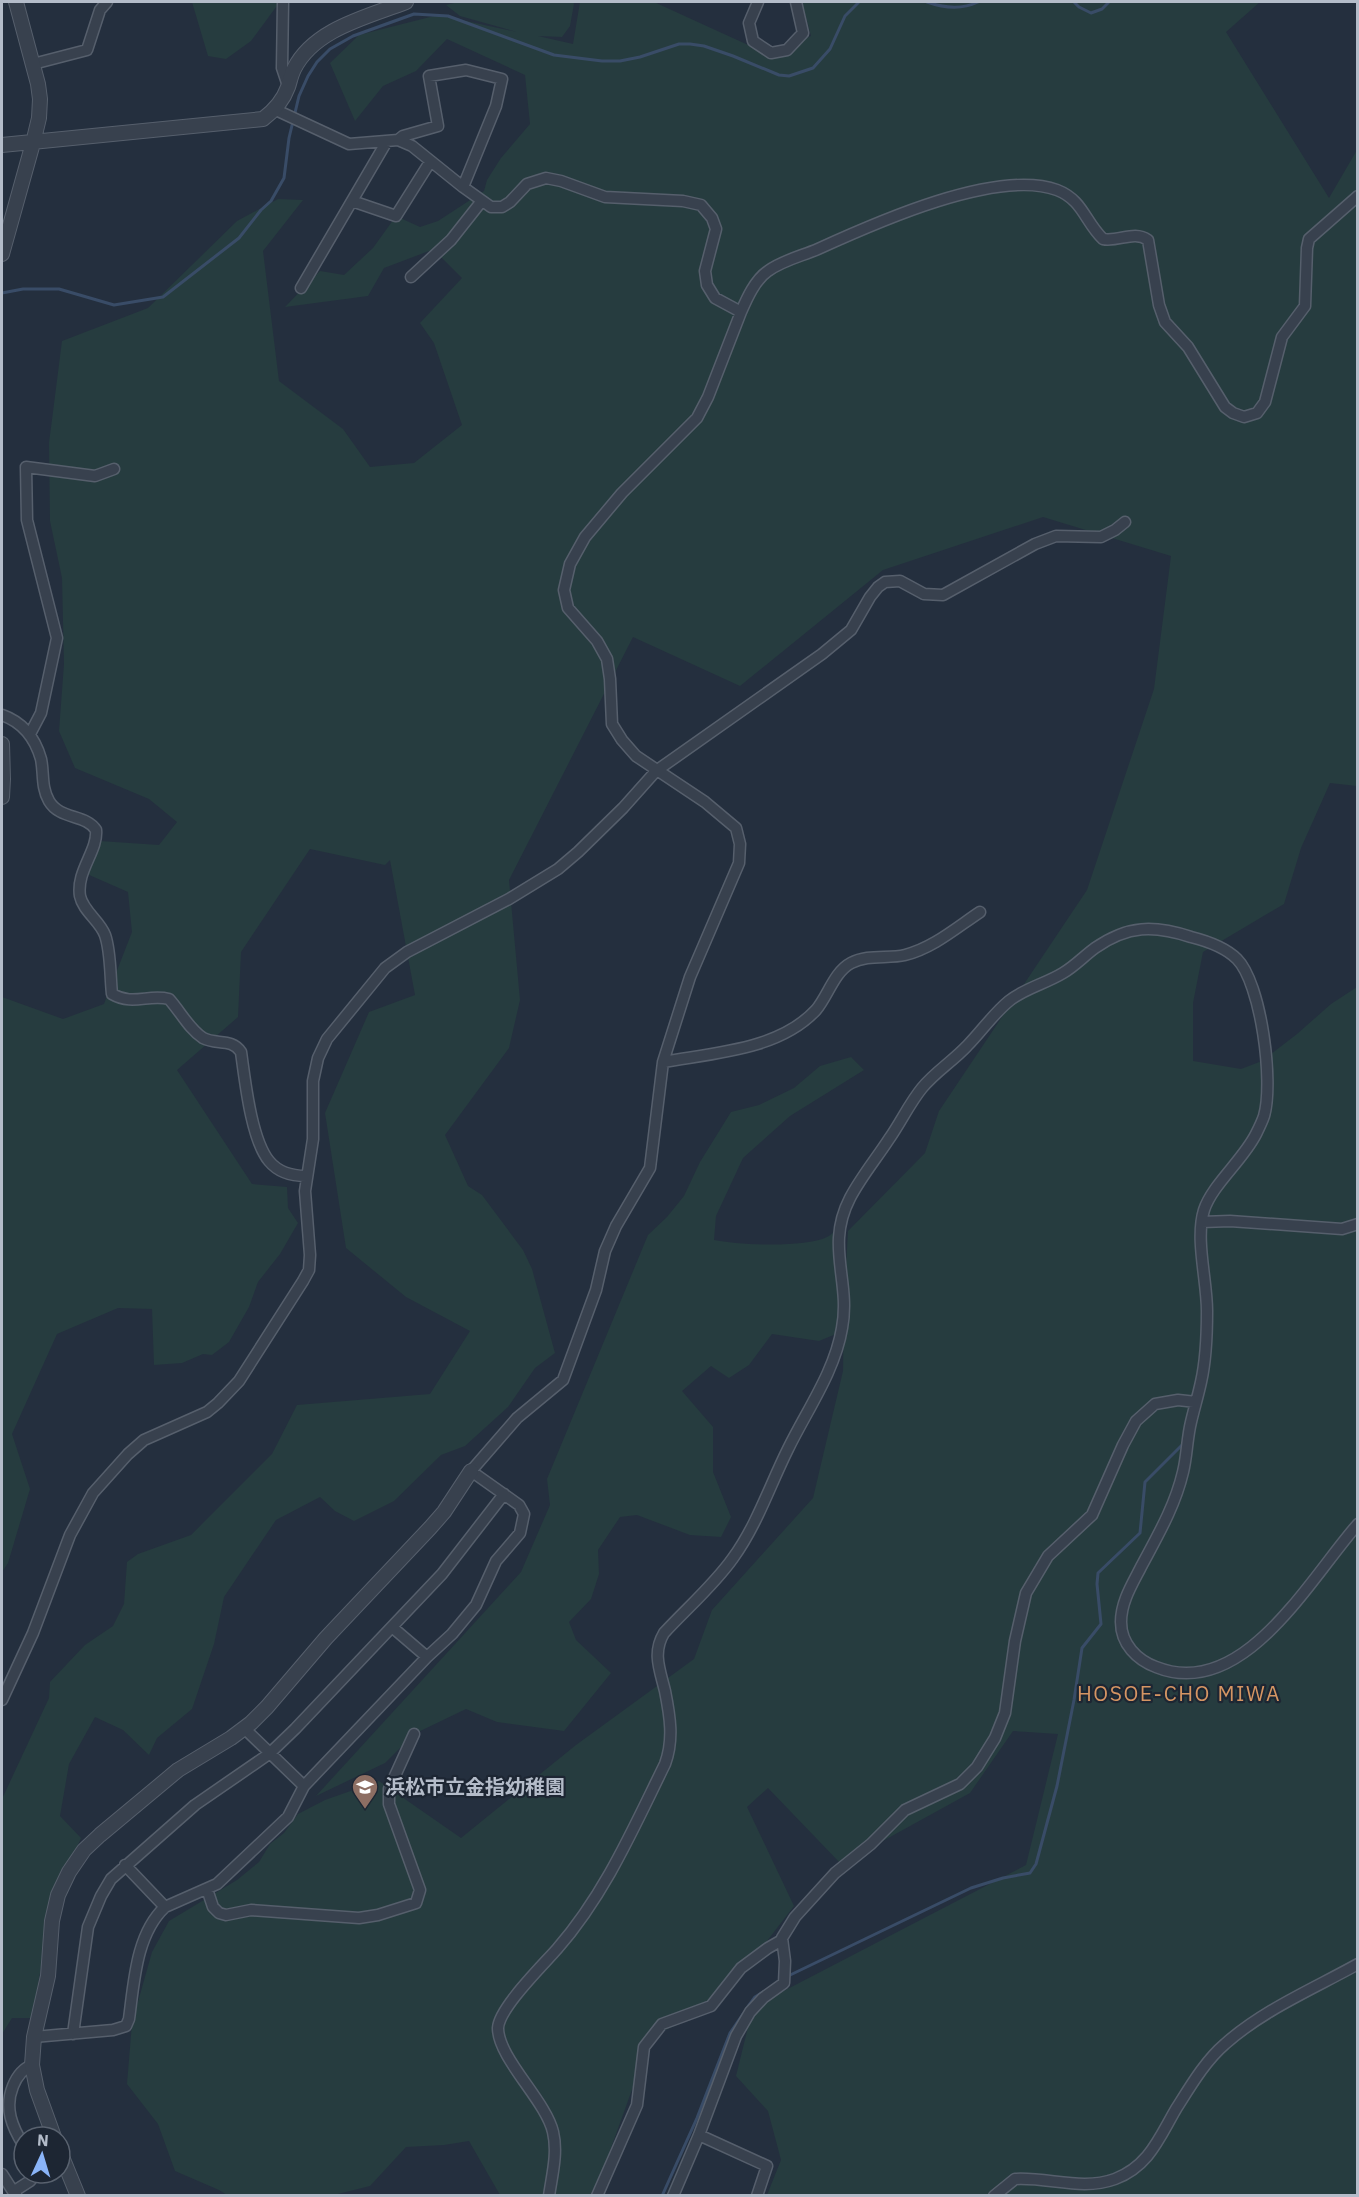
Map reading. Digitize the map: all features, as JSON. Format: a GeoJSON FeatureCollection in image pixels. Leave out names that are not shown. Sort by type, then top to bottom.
{"type":"FeatureCollection","features":[{"type":"Feature","properties":{"kind":"street"},"geometry":{"type":"LineString","coordinates":[[2,254],[39,118],[40,99],[16,2]]}},
{"type":"Feature","properties":{"kind":"street"},"geometry":{"type":"LineString","coordinates":[[33,64],[87,50],[100,10],[107,2]]}},
{"type":"Feature","properties":{"kind":"street"},"geometry":{"type":"LineString","coordinates":[[283,2],[282,68],[288,87]]}},
{"type":"Feature","properties":{"kind":"street"},"geometry":{"type":"LineString","coordinates":[[2,145],[263,119],[279,111],[293,69],[308,48],[338,28],[406,2]]}},
{"type":"Feature","properties":{"kind":"street"},"geometry":{"type":"LineString","coordinates":[[759,2],[749,23],[753,41],[771,53],[787,50],[803,33],[796,2]]}},
{"type":"Feature","properties":{"kind":"street"},"geometry":{"type":"LineString","coordinates":[[279,111],[349,144],[392,140],[438,126],[429,76],[466,70],[502,79],[496,106],[463,188]]}},
{"type":"Feature","properties":{"kind":"street"},"geometry":{"type":"LineString","coordinates":[[392,140],[412,146],[481,202],[491,207],[502,207],[527,184],[546,178],[605,197],[683,201],[701,205],[712,218],[716,229],[705,271],[707,285],[715,298],[741,312]]}},
{"type":"Feature","properties":{"kind":"street"},"geometry":{"type":"LineString","coordinates":[[301,288],[352,201],[392,140]]}},
{"type":"Feature","properties":{"kind":"street"},"geometry":{"type":"LineString","coordinates":[[352,201],[396,216],[430,162]]}},
{"type":"Feature","properties":{"kind":"street"},"geometry":{"type":"LineString","coordinates":[[50,2125],[37,2090],[32,2065],[34,2037],[48,1976],[52,1920],[58,1895],[69,1872],[84,1851],[100,1835],[178,1770],[244,1728],[267,1707],[326,1638],[444,1512],[471,1471],[517,1418],[563,1380],[596,1290],[605,1251],[616,1226],[650,1168],[663,1062],[690,977],[739,863],[740,844],[736,828],[723,816],[636,756],[622,740],[612,724],[607,659],[597,640],[568,608],[564,590],[570,564],[585,537],[622,493],[697,418],[708,397],[750,292],[767,271],[797,256],[958,194],[1009,186],[1056,190],[1074,200],[1103,238],[1113,240],[1130,235],[1144,237],[1148,240],[1159,305],[1165,322],[1188,347],[1226,407],[1238,415],[1250,416],[1257,413],[1265,402],[1282,337],[1305,306],[1306,255],[1310,239],[1358,196]]}},
{"type":"Feature","properties":{"kind":"street"},"geometry":{"type":"LineString","coordinates":[[411,277],[452,240],[481,202]]}},
{"type":"Feature","properties":{"kind":"street"},"geometry":{"type":"LineString","coordinates":[[30,734],[41,713],[57,638],[27,520],[26,467],[95,476],[114,469]]}},
{"type":"Feature","properties":{"kind":"street"},"geometry":{"type":"LineString","coordinates":[[2,1700],[33,1633],[70,1535],[93,1492],[144,1440],[207,1412],[218,1403],[239,1381],[303,1281],[309,1269],[310,1256],[306,1176],[313,1139],[311,1100],[318,1058],[327,1039],[385,968],[407,952],[509,899],[558,869],[601,830],[656,771],[822,654],[851,630],[870,597],[885,582],[900,581],[924,594],[943,595],[1035,544],[1056,536],[1101,537],[1125,522]]}},
{"type":"Feature","properties":{"kind":"street"},"geometry":{"type":"LineString","coordinates":[[2,715],[10,718],[30,734],[41,759],[43,782],[49,802],[61,813],[88,823],[96,830],[81,875],[80,897],[105,934],[112,994],[121,1000],[130,1001],[169,999],[201,1036],[208,1040],[234,1044],[238,1047],[241,1052],[251,1113],[265,1154],[275,1167],[286,1174],[306,1176]]}},
{"type":"Feature","properties":{"kind":"street"},"geometry":{"type":"LineString","coordinates":[[2,744],[2,796]]}},
{"type":"Feature","properties":{"kind":"street"},"geometry":{"type":"LineString","coordinates":[[663,1062],[768,1042],[789,1031],[816,1010],[849,964],[869,957],[902,956],[922,950],[980,912]]}},
{"type":"Feature","properties":{"kind":"street"},"geometry":{"type":"LineString","coordinates":[[549,2196],[555,2158],[553,2130],[502,2045],[498,2029],[500,2022],[503,2013],[571,1933],[599,1893],[665,1764],[670,1751],[671,1726],[657,1660],[659,1641],[730,1563],[742,1545],[785,1454],[821,1386],[842,1330],[844,1298],[837,1253],[843,1213],[854,1191],[893,1134],[908,1106],[926,1084],[965,1048],[1007,1002],[1064,973],[1098,946],[1133,929],[1167,930],[1215,945],[1233,955],[1248,974],[1259,1011],[1267,1090],[1264,1115],[1253,1140],[1205,1207],[1202,1222],[1207,1308],[1202,1377],[1189,1427],[1184,1468],[1179,1486],[1169,1515],[1127,1595],[1121,1615],[1124,1640],[1140,1659],[1159,1669],[1196,1673],[1227,1664],[1251,1647],[1272,1627],[1358,1524]]}},
{"type":"Feature","properties":{"kind":"street"},"geometry":{"type":"LineString","coordinates":[[1202,1222],[1230,1221],[1342,1228],[1358,1224]]}},
{"type":"Feature","properties":{"kind":"street"},"geometry":{"type":"LineString","coordinates":[[597,2196],[637,2105],[644,2047],[662,2024],[711,2006],[741,1968],[782,1940],[795,1917],[835,1873],[871,1844],[905,1810],[960,1784],[976,1767],[995,1737],[1005,1713],[1016,1641],[1026,1593],[1031,1583],[1048,1556],[1092,1515],[1136,1421],[1155,1404],[1178,1400],[1196,1402]]}},
{"type":"Feature","properties":{"kind":"street"},"geometry":{"type":"LineString","coordinates":[[34,2037],[113,2030],[126,2026],[141,1946],[146,1932],[165,1908],[217,1884],[288,1817],[304,1786],[427,1657],[452,1634],[476,1605],[496,1561],[522,1529],[523,1510],[471,1471]]}},
{"type":"Feature","properties":{"kind":"street"},"geometry":{"type":"LineString","coordinates":[[73,2034],[88,1927],[111,1879],[195,1805],[269,1754],[295,1729],[442,1574],[504,1494]]}},
{"type":"Feature","properties":{"kind":"street"},"geometry":{"type":"LineString","coordinates":[[392,1627],[427,1657]]}},
{"type":"Feature","properties":{"kind":"street"},"geometry":{"type":"LineString","coordinates":[[244,1728],[304,1786]]}},
{"type":"Feature","properties":{"kind":"street"},"geometry":{"type":"LineString","coordinates":[[207,1890],[213,1907],[226,1915],[251,1910],[359,1918],[378,1915],[416,1903],[420,1890],[388,1804],[389,1789],[414,1734]]}},
{"type":"Feature","properties":{"kind":"street"},"geometry":{"type":"LineString","coordinates":[[125,1865],[165,1908]]}},
{"type":"Feature","properties":{"kind":"street"},"geometry":{"type":"LineString","coordinates":[[687,2196],[674,2193],[736,2036],[750,2012],[763,1998],[784,1983],[782,1940]]}},
{"type":"Feature","properties":{"kind":"street"},"geometry":{"type":"LineString","coordinates":[[994,2196],[1015,2179],[1094,2183],[1112,2180],[1127,2173],[1154,2150],[1176,2110],[1208,2062],[1225,2044],[1262,2017],[1358,1964]]}},
{"type":"Feature","properties":{"kind":"street"},"geometry":{"type":"LineString","coordinates":[[14,2125],[9,2098],[16,2079],[25,2068],[32,2065]]}},
{"type":"Feature","properties":{"kind":"street"},"geometry":{"type":"LineString","coordinates":[[699,2134],[767,2166],[757,2196]]}},
{"type":"Feature","properties":{"kind":"street"},"geometry":{"type":"LineString","coordinates":[[2,2174],[16,2196]]}},
{"type":"Feature","properties":{"kind":"street"},"geometry":{"type":"LineString","coordinates":[[72,2181],[78,2196]]}},
{"type":"Feature","properties":{"kind":"street"},"geometry":{"type":"LineString","coordinates":[[16,2196],[16,2190],[24,2185]]}},
{"type":"Feature","properties":{"kind":"green space"},"geometry":{"type":"Polygon","coordinates":[[[192,2],[283,2],[279,3],[251,41],[226,59],[208,56],[192,2]]]}},
{"type":"Feature","properties":{"kind":"green space"},"geometry":{"type":"Polygon","coordinates":[[[458,2],[573,2],[570,26],[562,37],[538,36],[573,44],[580,2],[654,2],[770,55],[811,36],[802,2],[1260,2],[1226,32],[1329,198],[1357,150],[1357,786],[1330,783],[1301,848],[1284,904],[1203,952],[1193,1003],[1193,1061],[1241,1069],[1262,1061],[1331,1004],[1357,987],[1357,2195],[767,2195],[781,2160],[768,2111],[736,2076],[753,2007],[1026,1865],[1058,1734],[1013,1731],[970,1793],[841,1864],[768,1788],[747,1807],[794,1906],[717,2006],[651,2037],[594,2195],[500,2195],[469,2141],[406,2147],[370,2186],[334,2195],[227,2195],[175,2171],[158,2124],[127,2084],[132,2023],[152,1952],[169,1921],[237,1880],[259,1862],[270,1844],[284,1833],[298,1814],[325,1800],[379,1781],[461,1838],[576,1745],[694,1659],[712,1610],[813,1498],[843,1371],[844,1309],[836,1334],[819,1341],[772,1334],[749,1365],[729,1378],[711,1366],[682,1391],[713,1427],[713,1472],[731,1517],[721,1537],[690,1535],[637,1515],[620,1517],[598,1550],[599,1574],[591,1599],[569,1622],[576,1640],[611,1673],[564,1731],[497,1722],[466,1709],[414,1734],[385,1763],[316,1796],[521,1572],[550,1505],[547,1479],[648,1235],[684,1196],[700,1162],[731,1112],[759,1105],[794,1088],[820,1066],[851,1057],[864,1070],[790,1116],[743,1158],[716,1216],[714,1240],[739,1243],[804,1243],[831,1235],[840,1224],[844,1303],[848,1231],[925,1153],[939,1111],[1087,890],[1154,689],[1171,556],[1043,517],[883,570],[740,686],[633,637],[509,880],[520,1000],[509,1048],[445,1135],[468,1186],[482,1195],[523,1250],[532,1269],[555,1353],[535,1368],[508,1407],[465,1446],[441,1455],[394,1501],[354,1521],[335,1511],[320,1497],[276,1520],[224,1597],[214,1644],[192,1709],[157,1738],[149,1755],[123,1730],[95,1717],[69,1764],[60,1816],[81,1838],[53,1900],[32,2018],[12,2018],[2,2034],[2,1799],[49,1698],[50,1682],[85,1645],[113,1626],[124,1604],[127,1562],[138,1554],[191,1535],[272,1454],[297,1405],[430,1394],[470,1331],[406,1297],[346,1248],[325,1113],[369,1012],[415,995],[390,860],[385,865],[310,849],[241,952],[238,1017],[177,1070],[252,1184],[287,1187],[288,1208],[298,1223],[280,1254],[258,1282],[249,1307],[229,1342],[212,1355],[203,1354],[182,1363],[154,1365],[152,1309],[118,1308],[57,1334],[12,1434],[30,1489],[8,1563],[2,1572],[2,997],[63,1019],[104,1004],[132,932],[128,892],[87,874],[100,841],[159,845],[177,822],[149,799],[75,768],[59,731],[64,664],[62,578],[50,521],[49,443],[62,341],[148,308],[237,221],[278,199],[303,200],[263,251],[279,381],[343,429],[370,467],[414,463],[462,425],[434,343],[420,323],[462,278],[435,251],[429,251],[384,268],[368,296],[285,307],[320,271],[344,275],[373,248],[396,216],[420,227],[438,221],[484,191],[487,180],[501,158],[530,124],[525,75],[447,39],[416,71],[383,86],[355,121],[330,63],[359,35],[438,15],[517,32],[460,16],[446,5],[458,2]]]}},
{"type":"Feature","properties":{"kind":"waterway"},"geometry":{"type":"LineString","coordinates":[[2,293],[23,289],[59,289],[114,305],[163,297],[239,238],[271,201],[284,178],[289,138],[299,96],[317,62],[330,49],[353,36],[414,14],[448,16],[554,55],[620,61],[679,44],[690,44],[704,46],[779,75],[789,76],[813,68],[830,49],[845,16],[859,2]]}},
{"type":"Feature","properties":{"kind":"waterway"},"geometry":{"type":"LineString","coordinates":[[927,2],[952,7],[978,2]]}},
{"type":"Feature","properties":{"kind":"waterway"},"geometry":{"type":"LineString","coordinates":[[1074,2],[1091,13],[1102,9],[1109,2]]}},
{"type":"Feature","properties":{"kind":"waterway"},"geometry":{"type":"LineString","coordinates":[[786,1977],[971,1888],[1003,1878],[1030,1873],[1036,1864],[1057,1786],[1082,1648],[1101,1624],[1098,1573],[1140,1533],[1145,1482],[1183,1444]]}},
{"type":"Feature","properties":{"kind":"waterway"},"geometry":{"type":"LineString","coordinates":[[747,2008],[755,1997],[763,1992]]}},
{"type":"Feature","properties":{"kind":"waterway"},"geometry":{"type":"LineString","coordinates":[[662,2196],[697,2118],[730,2033],[743,2014]]}},
{"type":"Feature","properties":{"kind":"place","name":"浜松市立金指幼稚園"},"geometry":{"type":"Point","coordinates":[365,1810]}},
{"type":"Feature","properties":{"kind":"district","name":"HOSOE-CHO MIWA"},"geometry":{"type":"Point","coordinates":[1179,1694]}}]}
